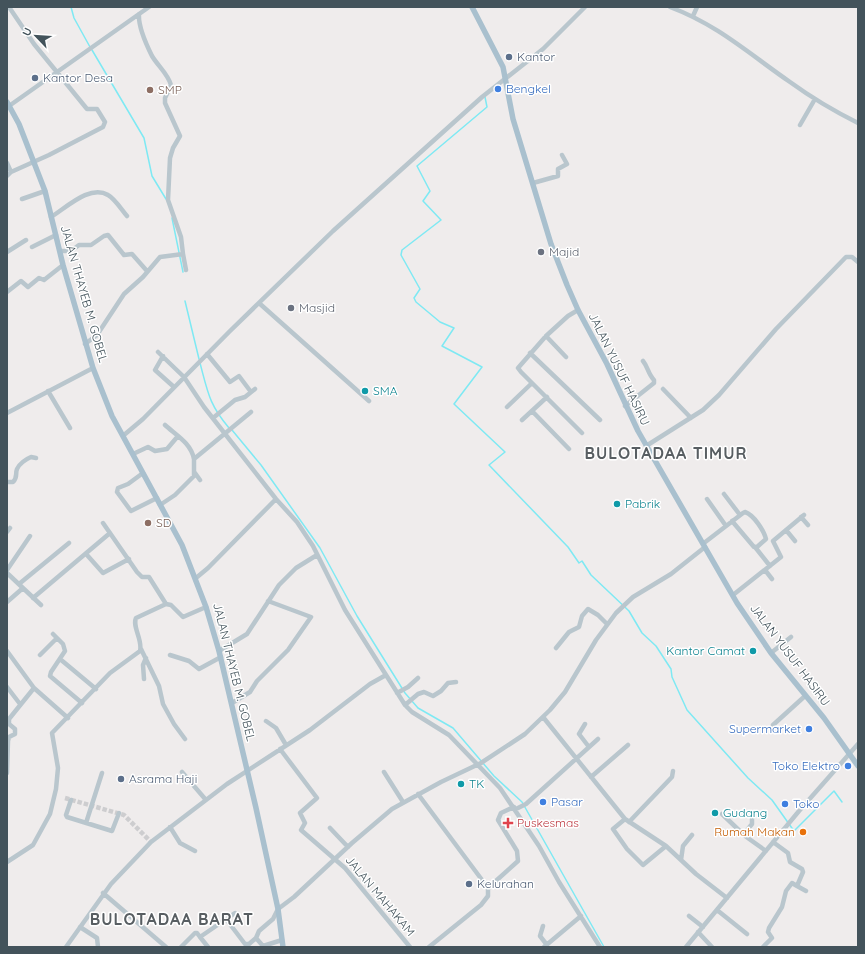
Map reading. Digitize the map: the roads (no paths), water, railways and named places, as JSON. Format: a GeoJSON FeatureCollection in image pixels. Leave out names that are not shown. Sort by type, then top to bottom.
{"type":"FeatureCollection","features":[{"type":"Feature","properties":{"kind":"main road","name":"JALAN YUSUF HASIRU"},"geometry":{"type":"LineString","coordinates":[[472,7],[500,62],[506,78],[510,109],[551,244],[578,310],[606,364],[625,406],[646,446],[733,595],[771,653],[824,718],[858,766]]}},
{"type":"Feature","properties":{"kind":"main road","name":"JALAN THAYEB M. GOBEL"},"geometry":{"type":"LineString","coordinates":[[8,106],[19,124],[45,191],[63,265],[93,368],[112,416],[124,435],[182,545],[206,607],[220,654],[232,703],[278,909],[283,947]]}},
{"type":"Feature","properties":{"kind":"street"},"geometry":{"type":"LineString","coordinates":[[7,163],[9,174],[64,148],[105,124],[97,109],[88,109],[57,73],[27,35],[10,7]]}},
{"type":"Feature","properties":{"kind":"street"},"geometry":{"type":"LineString","coordinates":[[124,435],[139,423],[200,360],[259,303],[418,153],[482,97],[543,49],[585,7]]}},
{"type":"Feature","properties":{"kind":"street"},"geometry":{"type":"LineString","coordinates":[[670,7],[693,16],[731,38],[760,61],[815,99],[858,123]]}},
{"type":"Feature","properties":{"kind":"street"},"geometry":{"type":"LineString","coordinates":[[693,16],[697,7]]}},
{"type":"Feature","properties":{"kind":"street"},"geometry":{"type":"LineString","coordinates":[[8,106],[91,49],[146,8]]}},
{"type":"Feature","properties":{"kind":"street"},"geometry":{"type":"LineString","coordinates":[[138,14],[152,56],[169,78],[171,85],[165,98],[165,104],[180,136],[173,148],[170,158],[168,200],[181,237],[180,255],[186,270]]}},
{"type":"Feature","properties":{"kind":"street"},"geometry":{"type":"LineString","coordinates":[[800,125],[815,99]]}},
{"type":"Feature","properties":{"kind":"street"},"geometry":{"type":"LineString","coordinates":[[533,182],[558,176],[558,169],[566,164],[562,155]]}},
{"type":"Feature","properties":{"kind":"street"},"geometry":{"type":"LineString","coordinates":[[22,199],[45,191]]}},
{"type":"Feature","properties":{"kind":"street"},"geometry":{"type":"LineString","coordinates":[[51,217],[93,192],[103,192],[110,196],[127,216]]}},
{"type":"Feature","properties":{"kind":"street"},"geometry":{"type":"LineString","coordinates":[[32,247],[56,235]]}},
{"type":"Feature","properties":{"kind":"street"},"geometry":{"type":"LineString","coordinates":[[60,251],[71,251],[79,245],[91,245],[108,235],[124,255],[132,254],[147,272]]}},
{"type":"Feature","properties":{"kind":"street"},"geometry":{"type":"LineString","coordinates":[[7,252],[26,240]]}},
{"type":"Feature","properties":{"kind":"street"},"geometry":{"type":"LineString","coordinates":[[85,344],[97,335],[124,294],[160,257],[180,255]]}},
{"type":"Feature","properties":{"kind":"street"},"geometry":{"type":"LineString","coordinates":[[646,446],[703,410],[730,384],[776,329],[846,257],[852,257],[858,262]]}},
{"type":"Feature","properties":{"kind":"street"},"geometry":{"type":"LineString","coordinates":[[7,292],[21,282],[28,287],[39,278],[44,280],[63,265]]}},
{"type":"Feature","properties":{"kind":"street"},"geometry":{"type":"LineString","coordinates":[[259,303],[369,401]]}},
{"type":"Feature","properties":{"kind":"street"},"geometry":{"type":"LineString","coordinates":[[578,310],[568,316],[546,336],[518,368],[582,433]]}},
{"type":"Feature","properties":{"kind":"street"},"geometry":{"type":"LineString","coordinates":[[546,336],[566,357]]}},
{"type":"Feature","properties":{"kind":"street"},"geometry":{"type":"LineString","coordinates":[[158,352],[184,377],[229,430],[276,499],[297,522],[317,555],[345,610],[386,675],[400,691],[405,705],[412,712],[450,736],[481,763],[515,808],[600,947]]}},
{"type":"Feature","properties":{"kind":"street"},"geometry":{"type":"LineString","coordinates":[[530,353],[600,420]]}},
{"type":"Feature","properties":{"kind":"street"},"geometry":{"type":"LineString","coordinates":[[207,354],[230,382],[239,376],[253,390],[244,398],[240,397],[217,416]]}},
{"type":"Feature","properties":{"kind":"street"},"geometry":{"type":"LineString","coordinates":[[163,356],[155,370],[174,387]]}},
{"type":"Feature","properties":{"kind":"street"},"geometry":{"type":"LineString","coordinates":[[625,406],[654,383],[654,380],[649,374],[648,366],[643,361]]}},
{"type":"Feature","properties":{"kind":"street"},"geometry":{"type":"LineString","coordinates":[[7,413],[93,368]]}},
{"type":"Feature","properties":{"kind":"street"},"geometry":{"type":"LineString","coordinates":[[507,407],[532,383]]}},
{"type":"Feature","properties":{"kind":"street"},"geometry":{"type":"LineString","coordinates":[[663,389],[691,418]]}},
{"type":"Feature","properties":{"kind":"street"},"geometry":{"type":"LineString","coordinates":[[48,392],[70,428]]}},
{"type":"Feature","properties":{"kind":"street"},"geometry":{"type":"LineString","coordinates":[[522,420],[547,397]]}},
{"type":"Feature","properties":{"kind":"street"},"geometry":{"type":"LineString","coordinates":[[532,411],[569,449]]}},
{"type":"Feature","properties":{"kind":"street"},"geometry":{"type":"LineString","coordinates":[[194,458],[251,412]]}},
{"type":"Feature","properties":{"kind":"street"},"geometry":{"type":"LineString","coordinates":[[165,425],[185,442],[192,451],[195,473],[200,480]]}},
{"type":"Feature","properties":{"kind":"street"},"geometry":{"type":"LineString","coordinates":[[148,447],[155,452],[165,450],[178,436]]}},
{"type":"Feature","properties":{"kind":"street"},"geometry":{"type":"LineString","coordinates":[[133,454],[153,443]]}},
{"type":"Feature","properties":{"kind":"street"},"geometry":{"type":"LineString","coordinates":[[7,482],[13,482],[16,479],[17,467],[23,462],[31,457],[36,458]]}},
{"type":"Feature","properties":{"kind":"street"},"geometry":{"type":"LineString","coordinates":[[143,473],[128,484],[118,488],[118,492],[131,511],[156,498]]}},
{"type":"Feature","properties":{"kind":"street"},"geometry":{"type":"LineString","coordinates":[[160,505],[176,495],[195,473]]}},
{"type":"Feature","properties":{"kind":"street"},"geometry":{"type":"LineString","coordinates":[[724,494],[740,515]]}},
{"type":"Feature","properties":{"kind":"street"},"geometry":{"type":"LineString","coordinates":[[196,578],[215,561],[276,499]]}},
{"type":"Feature","properties":{"kind":"street"},"geometry":{"type":"LineString","coordinates":[[708,499],[726,526]]}},
{"type":"Feature","properties":{"kind":"street"},"geometry":{"type":"LineString","coordinates":[[226,919],[247,945],[256,938],[259,931],[272,920],[278,909],[294,898],[385,814],[418,794],[481,763],[511,744],[542,717],[565,692],[607,624],[634,597],[671,574],[726,526],[745,512],[748,513],[766,537],[766,540],[755,547]]}},
{"type":"Feature","properties":{"kind":"street"},"geometry":{"type":"LineString","coordinates":[[733,595],[781,556],[773,541],[803,516],[808,525]]}},
{"type":"Feature","properties":{"kind":"street"},"geometry":{"type":"LineString","coordinates":[[732,522],[770,566]]}},
{"type":"Feature","properties":{"kind":"street"},"geometry":{"type":"LineString","coordinates":[[103,523],[139,575],[149,577],[166,604],[171,605],[183,618],[206,607]]}},
{"type":"Feature","properties":{"kind":"street"},"geometry":{"type":"LineString","coordinates":[[786,530],[795,541]]}},
{"type":"Feature","properties":{"kind":"street"},"geometry":{"type":"LineString","coordinates":[[33,598],[87,555],[110,533]]}},
{"type":"Feature","properties":{"kind":"street"},"geometry":{"type":"LineString","coordinates":[[30,536],[7,572],[41,605]]}},
{"type":"Feature","properties":{"kind":"street"},"geometry":{"type":"LineString","coordinates":[[18,584],[69,543]]}},
{"type":"Feature","properties":{"kind":"street"},"geometry":{"type":"LineString","coordinates":[[87,555],[104,573],[129,559]]}},
{"type":"Feature","properties":{"kind":"street"},"geometry":{"type":"LineString","coordinates":[[170,655],[189,661],[199,669],[249,632],[279,585],[291,572],[317,555]]}},
{"type":"Feature","properties":{"kind":"street"},"geometry":{"type":"LineString","coordinates":[[765,570],[772,578]]}},
{"type":"Feature","properties":{"kind":"street"},"geometry":{"type":"LineString","coordinates":[[7,602],[23,588]]}},
{"type":"Feature","properties":{"kind":"street"},"geometry":{"type":"LineString","coordinates":[[232,703],[250,692],[258,681],[288,650],[311,617],[268,601]]}},
{"type":"Feature","properties":{"kind":"street"},"geometry":{"type":"LineString","coordinates":[[166,604],[136,618],[135,623],[141,649],[159,686],[163,704],[185,739]]}},
{"type":"Feature","properties":{"kind":"street"},"geometry":{"type":"LineString","coordinates":[[556,648],[569,632],[579,627],[582,616],[588,609],[598,615],[607,624]]}},
{"type":"Feature","properties":{"kind":"street"},"geometry":{"type":"LineString","coordinates":[[40,655],[55,636],[63,644],[65,649],[64,653],[51,672],[50,676],[82,703]]}},
{"type":"Feature","properties":{"kind":"street"},"geometry":{"type":"LineString","coordinates":[[771,653],[791,637]]}},
{"type":"Feature","properties":{"kind":"street"},"geometry":{"type":"LineString","coordinates":[[7,862],[33,845],[50,814],[56,789],[58,768],[52,734],[110,674],[141,649]]}},
{"type":"Feature","properties":{"kind":"street"},"geometry":{"type":"LineString","coordinates":[[7,651],[34,688],[68,718]]}},
{"type":"Feature","properties":{"kind":"street"},"geometry":{"type":"LineString","coordinates":[[144,679],[143,662],[146,658]]}},
{"type":"Feature","properties":{"kind":"street"},"geometry":{"type":"LineString","coordinates":[[60,659],[96,689]]}},
{"type":"Feature","properties":{"kind":"street"},"geometry":{"type":"LineString","coordinates":[[66,947],[104,893],[141,851],[170,827],[247,770],[316,727],[370,684],[386,675]]}},
{"type":"Feature","properties":{"kind":"street"},"geometry":{"type":"LineString","coordinates":[[400,691],[418,678]]}},
{"type":"Feature","properties":{"kind":"street"},"geometry":{"type":"LineString","coordinates":[[405,705],[410,699],[423,692],[433,696],[441,691],[448,683],[456,682]]}},
{"type":"Feature","properties":{"kind":"street"},"geometry":{"type":"LineString","coordinates":[[7,687],[20,704]]}},
{"type":"Feature","properties":{"kind":"street"},"geometry":{"type":"LineString","coordinates":[[7,773],[8,741],[9,737],[15,734],[15,729],[8,721],[34,688]]}},
{"type":"Feature","properties":{"kind":"street"},"geometry":{"type":"LineString","coordinates":[[773,725],[805,696]]}},
{"type":"Feature","properties":{"kind":"street"},"geometry":{"type":"LineString","coordinates":[[542,717],[627,821],[666,846],[727,898]]}},
{"type":"Feature","properties":{"kind":"street"},"geometry":{"type":"LineString","coordinates":[[266,721],[276,728],[286,745]]}},
{"type":"Feature","properties":{"kind":"street"},"geometry":{"type":"LineString","coordinates":[[585,724],[579,734],[589,748]]}},
{"type":"Feature","properties":{"kind":"street"},"geometry":{"type":"LineString","coordinates":[[488,888],[518,860],[517,851],[498,820],[501,813],[524,805],[598,739]]}},
{"type":"Feature","properties":{"kind":"street"},"geometry":{"type":"LineString","coordinates":[[591,777],[628,744]]}},
{"type":"Feature","properties":{"kind":"street"},"geometry":{"type":"LineString","coordinates":[[686,947],[858,744]]}},
{"type":"Feature","properties":{"kind":"street","name":"JALAN MAHAKAM"},"geometry":{"type":"LineString","coordinates":[[280,749],[317,798],[300,813],[305,823],[301,830],[335,859],[410,947]]}},
{"type":"Feature","properties":{"kind":"street"},"geometry":{"type":"LineString","coordinates":[[666,846],[649,861],[643,864],[627,849],[613,829],[627,821],[672,777],[673,771]]}},
{"type":"Feature","properties":{"kind":"street"},"geometry":{"type":"LineString","coordinates":[[182,772],[206,800]]}},
{"type":"Feature","properties":{"kind":"street"},"geometry":{"type":"LineString","coordinates":[[384,772],[403,802]]}},
{"type":"Feature","properties":{"kind":"street"},"geometry":{"type":"LineString","coordinates":[[86,823],[102,773]]}},
{"type":"Feature","properties":{"kind":"street"},"geometry":{"type":"LineString","coordinates":[[418,794],[488,888],[488,896],[481,905],[429,947]]}},
{"type":"Feature","properties":{"kind":"street"},"geometry":{"type":"LineString","coordinates":[[71,800],[66,816],[112,831],[119,813]]}},
{"type":"Feature","properties":{"kind":"street"},"geometry":{"type":"LineString","coordinates":[[722,814],[743,835],[766,851]]}},
{"type":"Feature","properties":{"kind":"street"},"geometry":{"type":"LineString","coordinates":[[743,835],[753,823],[752,816]]}},
{"type":"Feature","properties":{"kind":"street"},"geometry":{"type":"LineString","coordinates":[[170,827],[180,843],[195,851]]}},
{"type":"Feature","properties":{"kind":"street"},"geometry":{"type":"LineString","coordinates":[[330,828],[348,847]]}},
{"type":"Feature","properties":{"kind":"street"},"geometry":{"type":"LineString","coordinates":[[681,860],[683,846],[692,836]]}},
{"type":"Feature","properties":{"kind":"street"},"geometry":{"type":"LineString","coordinates":[[774,842],[788,853],[790,862],[803,871],[797,886]]}},
{"type":"Feature","properties":{"kind":"street"},"geometry":{"type":"LineString","coordinates":[[763,947],[772,938],[768,932],[769,928],[782,907],[786,891],[792,883],[806,891]]}},
{"type":"Feature","properties":{"kind":"street"},"geometry":{"type":"LineString","coordinates":[[104,893],[166,947]]}},
{"type":"Feature","properties":{"kind":"street"},"geometry":{"type":"LineString","coordinates":[[717,910],[747,934]]}},
{"type":"Feature","properties":{"kind":"street"},"geometry":{"type":"LineString","coordinates":[[200,937],[234,913]]}},
{"type":"Feature","properties":{"kind":"street"},"geometry":{"type":"LineString","coordinates":[[543,926],[540,936],[546,946],[581,916]]}},
{"type":"Feature","properties":{"kind":"street"},"geometry":{"type":"LineString","coordinates":[[689,916],[703,927]]}},
{"type":"Feature","properties":{"kind":"street"},"geometry":{"type":"LineString","coordinates":[[80,927],[97,938],[98,947]]}},
{"type":"Feature","properties":{"kind":"street"},"geometry":{"type":"LineString","coordinates":[[698,932],[712,947]]}},
{"type":"Feature","properties":{"kind":"street"},"geometry":{"type":"LineString","coordinates":[[181,947],[195,933],[197,933],[208,947]]}},
{"type":"Feature","properties":{"kind":"street"},"geometry":{"type":"LineString","coordinates":[[256,938],[263,946],[282,940]]}},
{"type":"Feature","properties":{"kind":"waterway"},"geometry":{"type":"LineString","coordinates":[[71,7],[74,18],[90,47]]}},
{"type":"Feature","properties":{"kind":"waterway"},"geometry":{"type":"LineString","coordinates":[[92,50],[144,138],[152,176],[166,199]]}},
{"type":"Feature","properties":{"kind":"waterway"},"geometry":{"type":"LineString","coordinates":[[485,97],[487,107],[417,166],[430,191],[423,201],[441,220],[402,250],[401,255],[420,289],[414,298],[416,302],[440,322],[454,328],[442,346],[482,367],[454,404],[505,452],[489,465],[568,547],[579,563],[582,561],[591,575],[629,611],[642,633],[656,646],[671,669],[672,677],[687,710],[748,778],[772,800],[794,831],[834,791],[842,802]]}},
{"type":"Feature","properties":{"kind":"waterway"},"geometry":{"type":"LineString","coordinates":[[172,218],[183,272]]}},
{"type":"Feature","properties":{"kind":"waterway"},"geometry":{"type":"LineString","coordinates":[[185,301],[199,359]]}},
{"type":"Feature","properties":{"kind":"waterway"},"geometry":{"type":"LineString","coordinates":[[200,363],[213,405],[229,428]]}},
{"type":"Feature","properties":{"kind":"waterway"},"geometry":{"type":"LineString","coordinates":[[232,430],[261,465],[320,548],[357,616],[405,693],[418,708],[453,728],[494,776],[522,802],[604,947]]}},
{"type":"Feature","properties":{"kind":"tunnel"},"geometry":{"type":"LineString","coordinates":[[65,798],[124,815],[151,842]]}},
{"type":"Feature","properties":{"kind":"place","name":"Kantor"},"geometry":{"type":"Point","coordinates":[509,57]}},
{"type":"Feature","properties":{"kind":"place","name":"Kantor Desa"},"geometry":{"type":"Point","coordinates":[35,78]}},
{"type":"Feature","properties":{"kind":"place","name":"Bengkel"},"geometry":{"type":"Point","coordinates":[498,89]}},
{"type":"Feature","properties":{"kind":"place","name":"SMP"},"geometry":{"type":"Point","coordinates":[150,90]}},
{"type":"Feature","properties":{"kind":"place","name":"Majid"},"geometry":{"type":"Point","coordinates":[541,252]}},
{"type":"Feature","properties":{"kind":"place","name":"Masjid"},"geometry":{"type":"Point","coordinates":[291,308]}},
{"type":"Feature","properties":{"kind":"place","name":"SMA"},"geometry":{"type":"Point","coordinates":[365,391]}},
{"type":"Feature","properties":{"kind":"place","name":"Pabrik"},"geometry":{"type":"Point","coordinates":[617,504]}},
{"type":"Feature","properties":{"kind":"place","name":"SD"},"geometry":{"type":"Point","coordinates":[148,523]}},
{"type":"Feature","properties":{"kind":"place","name":"Kantor Camat"},"geometry":{"type":"Point","coordinates":[753,651]}},
{"type":"Feature","properties":{"kind":"place","name":"Supermarket"},"geometry":{"type":"Point","coordinates":[809,729]}},
{"type":"Feature","properties":{"kind":"place","name":"Toko Elektro"},"geometry":{"type":"Point","coordinates":[848,766]}},
{"type":"Feature","properties":{"kind":"place","name":"Asrama Haji"},"geometry":{"type":"Point","coordinates":[121,779]}},
{"type":"Feature","properties":{"kind":"place","name":"TK"},"geometry":{"type":"Point","coordinates":[461,784]}},
{"type":"Feature","properties":{"kind":"place","name":"Pasar"},"geometry":{"type":"Point","coordinates":[543,802]}},
{"type":"Feature","properties":{"kind":"place","name":"Toko"},"geometry":{"type":"Point","coordinates":[785,804]}},
{"type":"Feature","properties":{"kind":"place","name":"Gudang"},"geometry":{"type":"Point","coordinates":[715,813]}},
{"type":"Feature","properties":{"kind":"place","name":"Puskesmas"},"geometry":{"type":"Point","coordinates":[508,823]}},
{"type":"Feature","properties":{"kind":"place","name":"Rumah Makan"},"geometry":{"type":"Point","coordinates":[803,832]}},
{"type":"Feature","properties":{"kind":"place","name":"Kelurahan"},"geometry":{"type":"Point","coordinates":[469,884]}},
{"type":"Feature","properties":{"kind":"district","name":"BULOTADAA TIMUR"},"geometry":{"type":"Point","coordinates":[666,453]}},
{"type":"Feature","properties":{"kind":"district","name":"BULOTADAA BARAT"},"geometry":{"type":"Point","coordinates":[172,919]}}]}
